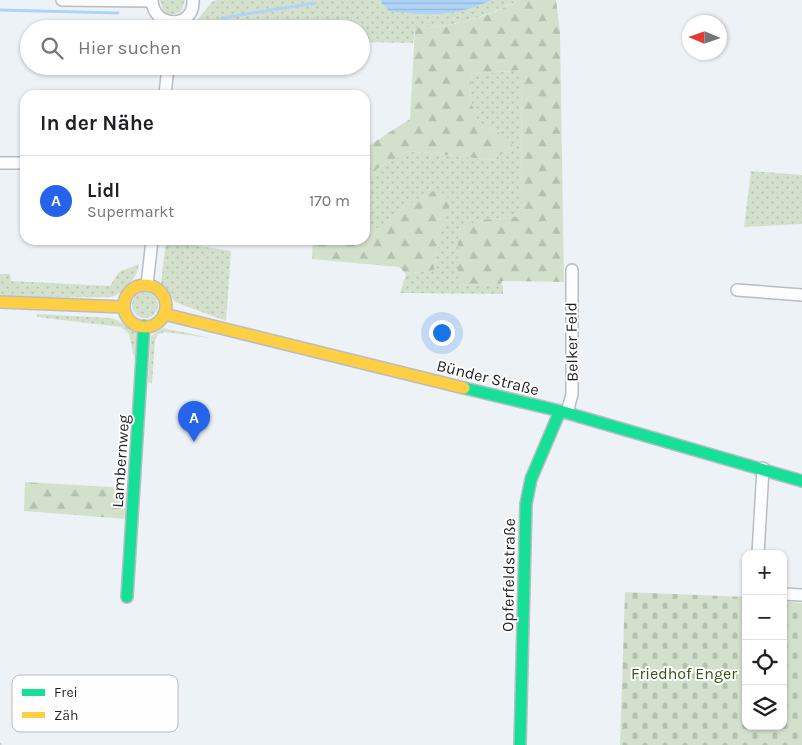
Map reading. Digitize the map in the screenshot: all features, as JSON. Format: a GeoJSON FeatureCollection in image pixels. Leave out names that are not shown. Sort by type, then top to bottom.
{"type":"FeatureCollection","features":[{"type":"Feature","properties":{"kind":"street"},"geometry":{"type":"LineString","coordinates":[[62,0],[152,1],[155,13],[164,20]]}},
{"type":"Feature","properties":{"kind":"street"},"geometry":{"type":"LineString","coordinates":[[184,20],[188,16],[193,0]]}},
{"type":"Feature","properties":{"kind":"street"},"geometry":{"type":"LineString","coordinates":[[166,90],[167,75]]}},
{"type":"Feature","properties":{"kind":"street"},"geometry":{"type":"LineString","coordinates":[[0,163],[20,163]]}},
{"type":"Feature","properties":{"kind":"street"},"geometry":{"type":"LineString","coordinates":[[147,285],[151,245]]}},
{"type":"Feature","properties":{"kind":"street","name":"Belker Feld"},"geometry":{"type":"LineString","coordinates":[[564,412],[572,394],[572,270]]}},
{"type":"Feature","properties":{"kind":"street"},"geometry":{"type":"LineString","coordinates":[[147,285],[153,286],[163,295],[166,301],[164,314],[156,323],[144,326],[128,318],[124,307],[125,300],[134,288],[147,285]]}},
{"type":"Feature","properties":{"kind":"street"},"geometry":{"type":"LineString","coordinates":[[737,290],[802,295]]}},
{"type":"Feature","properties":{"kind":"street"},"geometry":{"type":"LineString","coordinates":[[0,302],[124,307]]}},
{"type":"Feature","properties":{"kind":"street","name":"Bünder Straße"},"geometry":{"type":"LineString","coordinates":[[164,314],[564,412],[763,468],[802,481]]}},
{"type":"Feature","properties":{"kind":"street","name":"Lambernweg"},"geometry":{"type":"LineString","coordinates":[[126,597],[144,326]]}},
{"type":"Feature","properties":{"kind":"street","name":"Opferfeldstraße"},"geometry":{"type":"LineString","coordinates":[[520,745],[526,504],[531,479],[564,412]]}},
{"type":"Feature","properties":{"kind":"street"},"geometry":{"type":"LineString","coordinates":[[758,550],[763,468]]}},
{"type":"Feature","properties":{"kind":"street"},"geometry":{"type":"LineString","coordinates":[[787,594],[802,595]]}},
{"type":"Feature","properties":{"kind":"green space"},"geometry":{"type":"Polygon","coordinates":[[[160,0],[185,0],[181,12],[170,15],[163,10],[160,0]]]}},
{"type":"Feature","properties":{"kind":"green space"},"geometry":{"type":"Polygon","coordinates":[[[519,0],[469,20],[443,26],[415,28],[413,43],[370,42],[370,20],[197,20],[213,1],[519,0]]]}},
{"type":"Feature","properties":{"kind":"green space"},"geometry":{"type":"Polygon","coordinates":[[[519,0],[556,0],[560,32],[564,282],[502,281],[501,285],[458,284],[458,229],[480,220],[522,216],[521,70],[472,74],[470,99],[478,122],[505,136],[513,146],[493,160],[409,151],[377,169],[370,176],[370,145],[410,119],[415,28],[442,26],[482,17],[519,0]]]}},
{"type":"Feature","properties":{"kind":"green space"},"geometry":{"type":"Polygon","coordinates":[[[521,70],[522,216],[480,220],[458,284],[503,285],[503,294],[400,293],[406,274],[434,270],[438,244],[416,200],[376,230],[370,230],[370,176],[377,169],[409,151],[493,160],[513,146],[505,136],[478,122],[470,99],[472,74],[521,70]]]}},
{"type":"Feature","properties":{"kind":"green space"},"geometry":{"type":"Polygon","coordinates":[[[751,171],[802,175],[802,224],[744,227],[751,171]]]}},
{"type":"Feature","properties":{"kind":"green space"},"geometry":{"type":"Polygon","coordinates":[[[438,189],[451,201],[438,244],[434,270],[406,274],[399,267],[312,259],[313,245],[370,245],[370,230],[376,229],[416,200],[438,189]]]}},
{"type":"Feature","properties":{"kind":"green space"},"geometry":{"type":"Polygon","coordinates":[[[166,245],[192,245],[231,251],[226,321],[175,302],[161,283],[166,245]]]}},
{"type":"Feature","properties":{"kind":"green space"},"geometry":{"type":"Polygon","coordinates":[[[139,264],[130,284],[112,297],[0,298],[0,274],[10,274],[11,281],[110,286],[119,272],[139,264]]]}},
{"type":"Feature","properties":{"kind":"green space"},"geometry":{"type":"Polygon","coordinates":[[[145,292],[154,296],[158,305],[154,314],[145,318],[136,314],[132,305],[136,296],[145,292]]]}},
{"type":"Feature","properties":{"kind":"green space"},"geometry":{"type":"Polygon","coordinates":[[[37,314],[117,320],[138,334],[136,366],[129,334],[121,327],[37,317],[37,314]]]}},
{"type":"Feature","properties":{"kind":"green space"},"geometry":{"type":"Polygon","coordinates":[[[163,328],[211,338],[165,332],[158,334],[155,340],[152,383],[148,382],[151,336],[163,328]]]}},
{"type":"Feature","properties":{"kind":"green space"},"geometry":{"type":"Polygon","coordinates":[[[25,482],[128,488],[126,519],[24,511],[25,482]]]}},
{"type":"Feature","properties":{"kind":"green space","name":"Friedhof Enger"},"geometry":{"type":"Polygon","coordinates":[[[625,592],[742,597],[742,730],[787,730],[787,601],[802,603],[802,745],[620,745],[625,592]]]}},
{"type":"Feature","properties":{"kind":"water"},"geometry":{"type":"Polygon","coordinates":[[[382,0],[492,0],[465,10],[441,14],[417,14],[389,11],[381,2],[382,0]]]}},
{"type":"Feature","properties":{"kind":"waterway"},"geometry":{"type":"LineString","coordinates":[[222,18],[315,3]]}},
{"type":"Feature","properties":{"kind":"waterway"},"geometry":{"type":"LineString","coordinates":[[0,10],[118,13]]}},
{"type":"Feature","properties":{"kind":"traffic: fast"},"geometry":{"type":"LineString","coordinates":[[127,597],[144,326]]}},
{"type":"Feature","properties":{"kind":"traffic: fast"},"geometry":{"type":"LineString","coordinates":[[464,388],[560,411],[802,481]]}},
{"type":"Feature","properties":{"kind":"traffic: fast"},"geometry":{"type":"LineString","coordinates":[[520,745],[526,504],[531,479],[560,411]]}},
{"type":"Feature","properties":{"kind":"traffic: slow"},"geometry":{"type":"LineString","coordinates":[[145,285],[160,291],[166,306],[160,321],[145,327],[130,321],[124,306],[130,291],[145,285]]}},
{"type":"Feature","properties":{"kind":"traffic: slow"},"geometry":{"type":"LineString","coordinates":[[0,302],[124,307]]}},
{"type":"Feature","properties":{"kind":"traffic: slow"},"geometry":{"type":"LineString","coordinates":[[164,314],[464,388]]}},
{"type":"Feature","properties":{"kind":"place","name":"Lidl"},"geometry":{"type":"Point","coordinates":[194,442]}}]}
